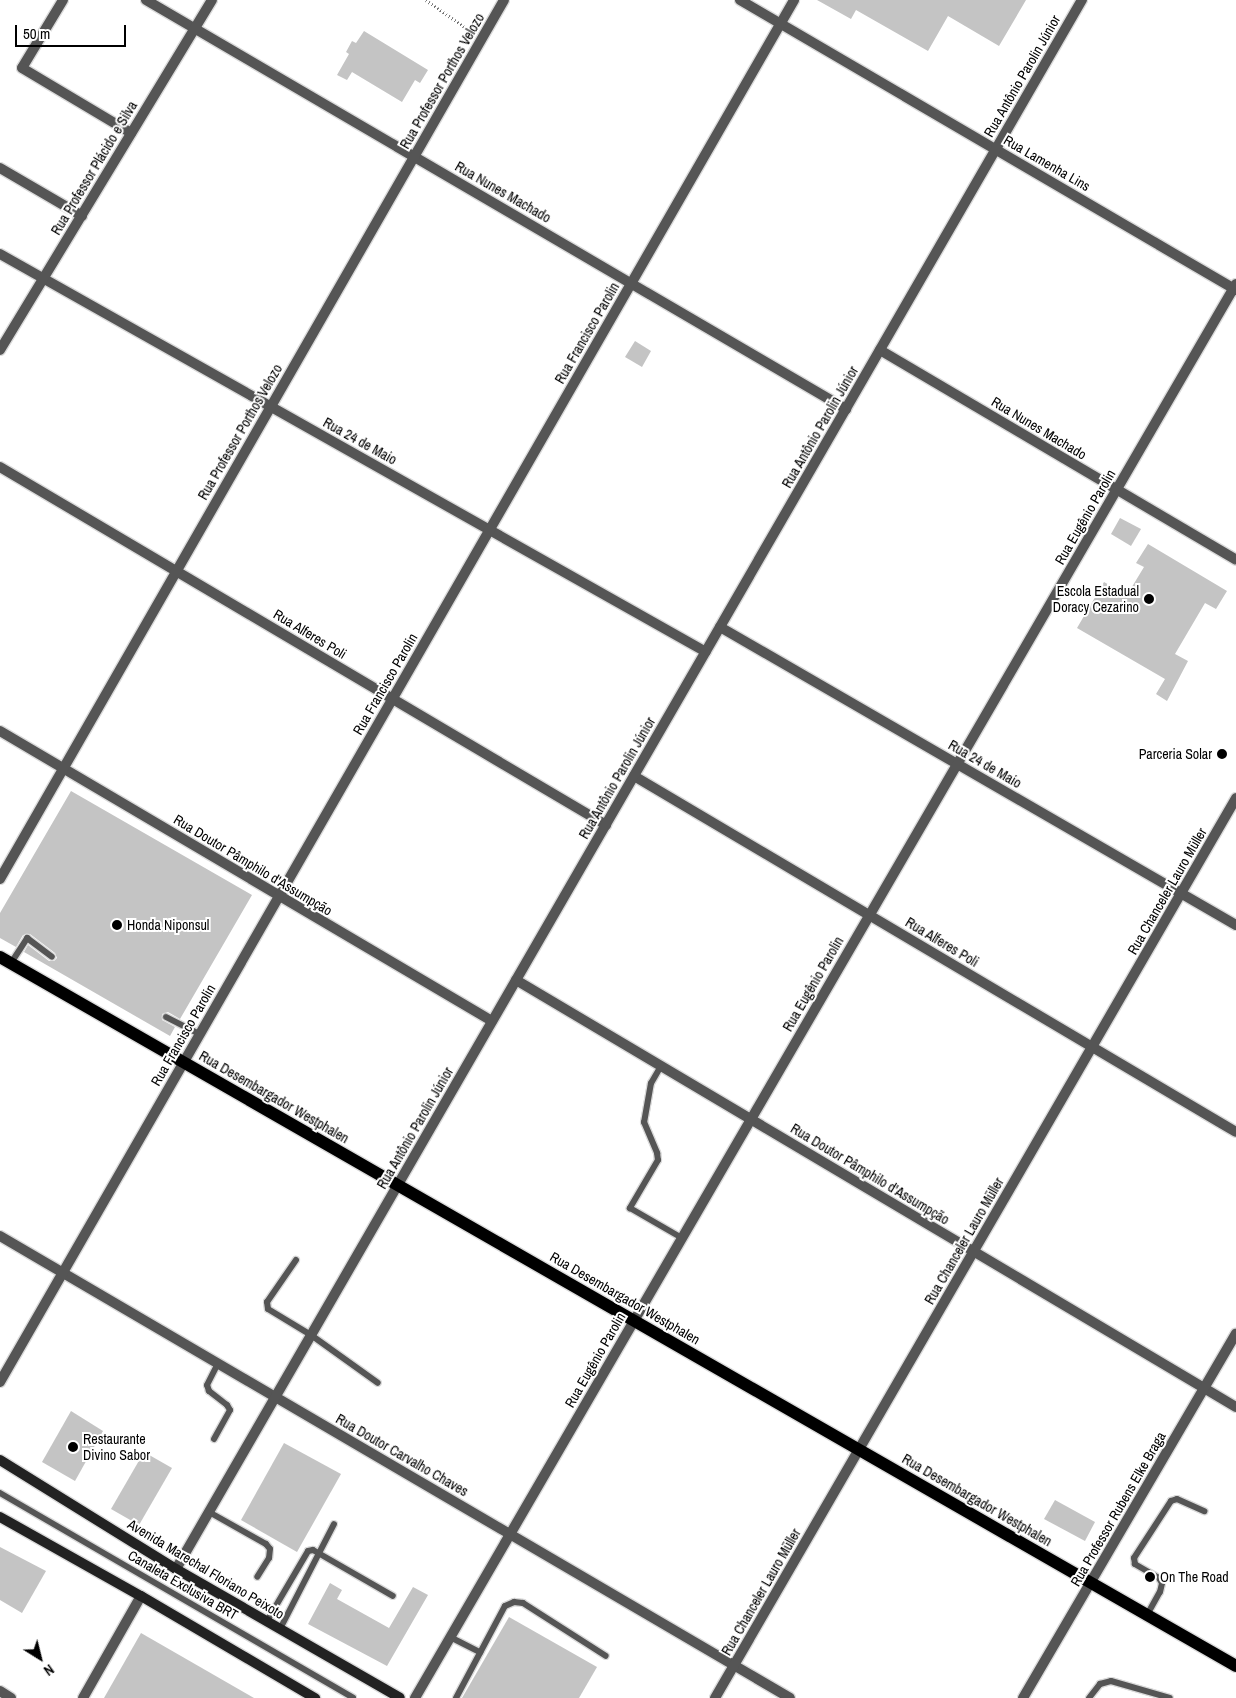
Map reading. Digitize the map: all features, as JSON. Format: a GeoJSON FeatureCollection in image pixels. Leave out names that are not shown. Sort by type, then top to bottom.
{"type":"FeatureCollection","features":[{"type":"Feature","properties":{"kind":"main road","name":"Rua Desembargador Westphalen"},"geometry":{"type":"LineString","coordinates":[[5,960],[1236,1666]]}},
{"type":"Feature","properties":{"kind":"street"},"geometry":{"type":"LineString","coordinates":[[63,0],[22,68],[132,133]]}},
{"type":"Feature","properties":{"kind":"street","name":"Rua Nunes Machado"},"geometry":{"type":"LineString","coordinates":[[146,0],[846,409]]}},
{"type":"Feature","properties":{"kind":"street","name":"Rua Professor Plácido e Silva"},"geometry":{"type":"LineString","coordinates":[[0,350],[212,0]]}},
{"type":"Feature","properties":{"kind":"street","name":"Rua Professor Porthos Velozo"},"geometry":{"type":"LineString","coordinates":[[1,874],[504,0]]}},
{"type":"Feature","properties":{"kind":"street","name":"Rua Lamenha Lins"},"geometry":{"type":"LineString","coordinates":[[740,0],[1235,288]]}},
{"type":"Feature","properties":{"kind":"street","name":"Rua Francisco Parolin"},"geometry":{"type":"LineString","coordinates":[[0,1382],[794,0]]}},
{"type":"Feature","properties":{"kind":"street","name":"Rua Antônio Parolin Júnior"},"geometry":{"type":"LineString","coordinates":[[176,1569],[1082,0]]}},
{"type":"Feature","properties":{"kind":"street"},"geometry":{"type":"LineString","coordinates":[[0,168],[82,216]]}},
{"type":"Feature","properties":{"kind":"street","name":"Rua 24 de Maio"},"geometry":{"type":"LineString","coordinates":[[0,254],[706,652]]}},
{"type":"Feature","properties":{"kind":"street","name":"Rua Eugênio Parolin"},"geometry":{"type":"LineString","coordinates":[[415,1698],[1235,288]]}},
{"type":"Feature","properties":{"kind":"street","name":"Rua Nunes Machado"},"geometry":{"type":"LineString","coordinates":[[880,350],[1236,560]]}},
{"type":"Feature","properties":{"kind":"street","name":"Rua Alferes Poli"},"geometry":{"type":"LineString","coordinates":[[0,467],[606,826]]}},
{"type":"Feature","properties":{"kind":"street","name":"Rua 24 de Maio"},"geometry":{"type":"LineString","coordinates":[[720,627],[1236,925]]}},
{"type":"Feature","properties":{"kind":"street","name":"Rua Doutor Pâmphilo d'Assumpção"},"geometry":{"type":"LineString","coordinates":[[0,732],[492,1021]]}},
{"type":"Feature","properties":{"kind":"street","name":"Rua Alferes Poli"},"geometry":{"type":"LineString","coordinates":[[634,776],[1236,1132]]}},
{"type":"Feature","properties":{"kind":"street","name":"Rua Chanceler Lauro Müller"},"geometry":{"type":"LineString","coordinates":[[715,1698],[1236,798]]}},
{"type":"Feature","properties":{"kind":"street","name":"Rua Doutor Pâmphilo d'Assumpção"},"geometry":{"type":"LineString","coordinates":[[516,980],[1236,1407]]}},
{"type":"Feature","properties":{"kind":"street","name":"Rua Doutor Carvalho Chaves"},"geometry":{"type":"LineString","coordinates":[[0,1236],[790,1698]]}},
{"type":"Feature","properties":{"kind":"street","name":"Rua Professor Rubens Elke Braga"},"geometry":{"type":"LineString","coordinates":[[1023,1698],[1236,1334]]}},
{"type":"Feature","properties":{"kind":"street","name":"Avenida Marechal Floriano Peixoto"},"geometry":{"type":"LineString","coordinates":[[0,1460],[176,1569],[400,1698]]}},
{"type":"Feature","properties":{"kind":"street"},"geometry":{"type":"LineString","coordinates":[[0,1517],[141,1596],[315,1698]]}},
{"type":"Feature","properties":{"kind":"street"},"geometry":{"type":"LineString","coordinates":[[83,1698],[141,1596]]}},
{"type":"Feature","properties":{"kind":"street"},"geometry":{"type":"LineString","coordinates":[[0,1692],[11,1698]]}},
{"type":"Feature","properties":{"kind":"lane"},"geometry":{"type":"LineString","coordinates":[[5,960],[27,938],[52,957]]}},
{"type":"Feature","properties":{"kind":"lane"},"geometry":{"type":"LineString","coordinates":[[166,1017],[200,1034]]}},
{"type":"Feature","properties":{"kind":"lane"},"geometry":{"type":"LineString","coordinates":[[661,1066],[651,1083],[644,1122],[658,1160],[630,1208],[682,1238]]}},
{"type":"Feature","properties":{"kind":"lane"},"geometry":{"type":"LineString","coordinates":[[296,1260],[267,1306],[268,1309],[311,1335],[378,1383]]}},
{"type":"Feature","properties":{"kind":"lane"},"geometry":{"type":"LineString","coordinates":[[214,1439],[230,1410],[227,1404],[209,1390],[207,1384],[218,1363]]}},
{"type":"Feature","properties":{"kind":"lane","name":"Canaleta Exclusiva BRT"},"geometry":{"type":"LineString","coordinates":[[0,1493],[353,1698]]}},
{"type":"Feature","properties":{"kind":"lane"},"geometry":{"type":"LineString","coordinates":[[1147,1615],[1162,1583],[1159,1578],[1135,1564],[1134,1558],[1171,1501],[1177,1499],[1204,1511]]}},
{"type":"Feature","properties":{"kind":"lane"},"geometry":{"type":"LineString","coordinates":[[208,1512],[266,1544],[270,1549],[269,1558],[258,1577]]}},
{"type":"Feature","properties":{"kind":"lane"},"geometry":{"type":"LineString","coordinates":[[280,1629],[334,1524]]}},
{"type":"Feature","properties":{"kind":"lane"},"geometry":{"type":"LineString","coordinates":[[267,1621],[304,1555],[313,1550],[393,1596]]}},
{"type":"Feature","properties":{"kind":"lane"},"geometry":{"type":"LineString","coordinates":[[456,1698],[505,1606],[514,1602],[523,1603],[606,1656]]}},
{"type":"Feature","properties":{"kind":"lane"},"geometry":{"type":"LineString","coordinates":[[450,1637],[480,1652]]}},
{"type":"Feature","properties":{"kind":"lane"},"geometry":{"type":"LineString","coordinates":[[1089,1698],[1100,1684],[1111,1681],[1170,1698]]}},
{"type":"Feature","properties":{"kind":"path"},"geometry":{"type":"LineString","coordinates":[[426,0],[482,39]]}},
{"type":"Feature","properties":{"kind":"building"},"geometry":{"type":"Polygon","coordinates":[[[817,0],[1026,0],[999,46],[948,16],[928,51],[856,10],[851,19],[817,0]]]}},
{"type":"Feature","properties":{"kind":"building"},"geometry":{"type":"Polygon","coordinates":[[[364,31],[428,70],[420,83],[415,80],[402,102],[352,72],[347,80],[337,75],[349,54],[346,52],[352,41],[356,43],[364,31]]]}},
{"type":"Feature","properties":{"kind":"building"},"geometry":{"type":"Polygon","coordinates":[[[635,341],[651,351],[642,367],[625,357],[635,341]]]}},
{"type":"Feature","properties":{"kind":"building"},"geometry":{"type":"Polygon","coordinates":[[[1120,518],[1141,529],[1131,546],[1111,534],[1120,518]]]}},
{"type":"Feature","properties":{"kind":"building"},"geometry":{"type":"Polygon","coordinates":[[[1148,544],[1227,591],[1216,609],[1205,603],[1175,654],[1188,661],[1167,701],[1156,694],[1165,679],[1077,628],[1104,582],[1127,595],[1144,567],[1136,563],[1148,544]]]}},
{"type":"Feature","properties":{"kind":"building","name":"Honda Niponsul"},"geometry":{"type":"Polygon","coordinates":[[[71,791],[252,895],[180,1019],[168,1012],[162,1014],[162,1020],[175,1027],[170,1036],[24,952],[28,945],[49,961],[54,961],[57,958],[55,953],[30,934],[23,935],[16,947],[0,938],[0,913],[71,791]]]}},
{"type":"Feature","properties":{"kind":"building","name":"Restaurante Divino Sabor"},"geometry":{"type":"Polygon","coordinates":[[[71,1411],[103,1431],[75,1481],[42,1462],[71,1411]]]}},
{"type":"Feature","properties":{"kind":"building"},"geometry":{"type":"Polygon","coordinates":[[[284,1443],[341,1474],[297,1552],[241,1520],[284,1443]]]}},
{"type":"Feature","properties":{"kind":"building"},"geometry":{"type":"Polygon","coordinates":[[[144,1452],[172,1468],[139,1525],[111,1509],[144,1452]]]}},
{"type":"Feature","properties":{"kind":"building"},"geometry":{"type":"Polygon","coordinates":[[[1055,1500],[1095,1522],[1085,1541],[1044,1519],[1055,1500]]]}},
{"type":"Feature","properties":{"kind":"building"},"geometry":{"type":"Polygon","coordinates":[[[0,1547],[46,1571],[22,1613],[0,1600],[0,1547]]]}},
{"type":"Feature","properties":{"kind":"building"},"geometry":{"type":"Polygon","coordinates":[[[330,1583],[342,1590],[337,1599],[389,1628],[413,1587],[428,1595],[387,1666],[308,1624],[330,1583]]]}},
{"type":"Feature","properties":{"kind":"building"},"geometry":{"type":"Polygon","coordinates":[[[509,1617],[597,1667],[579,1698],[462,1698],[509,1617]]]}},
{"type":"Feature","properties":{"kind":"building"},"geometry":{"type":"Polygon","coordinates":[[[141,1633],[254,1698],[104,1698],[141,1633]]]}},
{"type":"Feature","properties":{"kind":"place","name":"Escola Estadual Doracy Cezarino"},"geometry":{"type":"Point","coordinates":[1149,599]}},
{"type":"Feature","properties":{"kind":"place","name":"Parceria Solar"},"geometry":{"type":"Point","coordinates":[1222,754]}},
{"type":"Feature","properties":{"kind":"place","name":"Honda Niponsul"},"geometry":{"type":"Point","coordinates":[117,925]}},
{"type":"Feature","properties":{"kind":"place","name":"Restaurante Divino Sabor"},"geometry":{"type":"Point","coordinates":[73,1447]}},
{"type":"Feature","properties":{"kind":"place","name":"On The Road"},"geometry":{"type":"Point","coordinates":[1150,1577]}}]}
